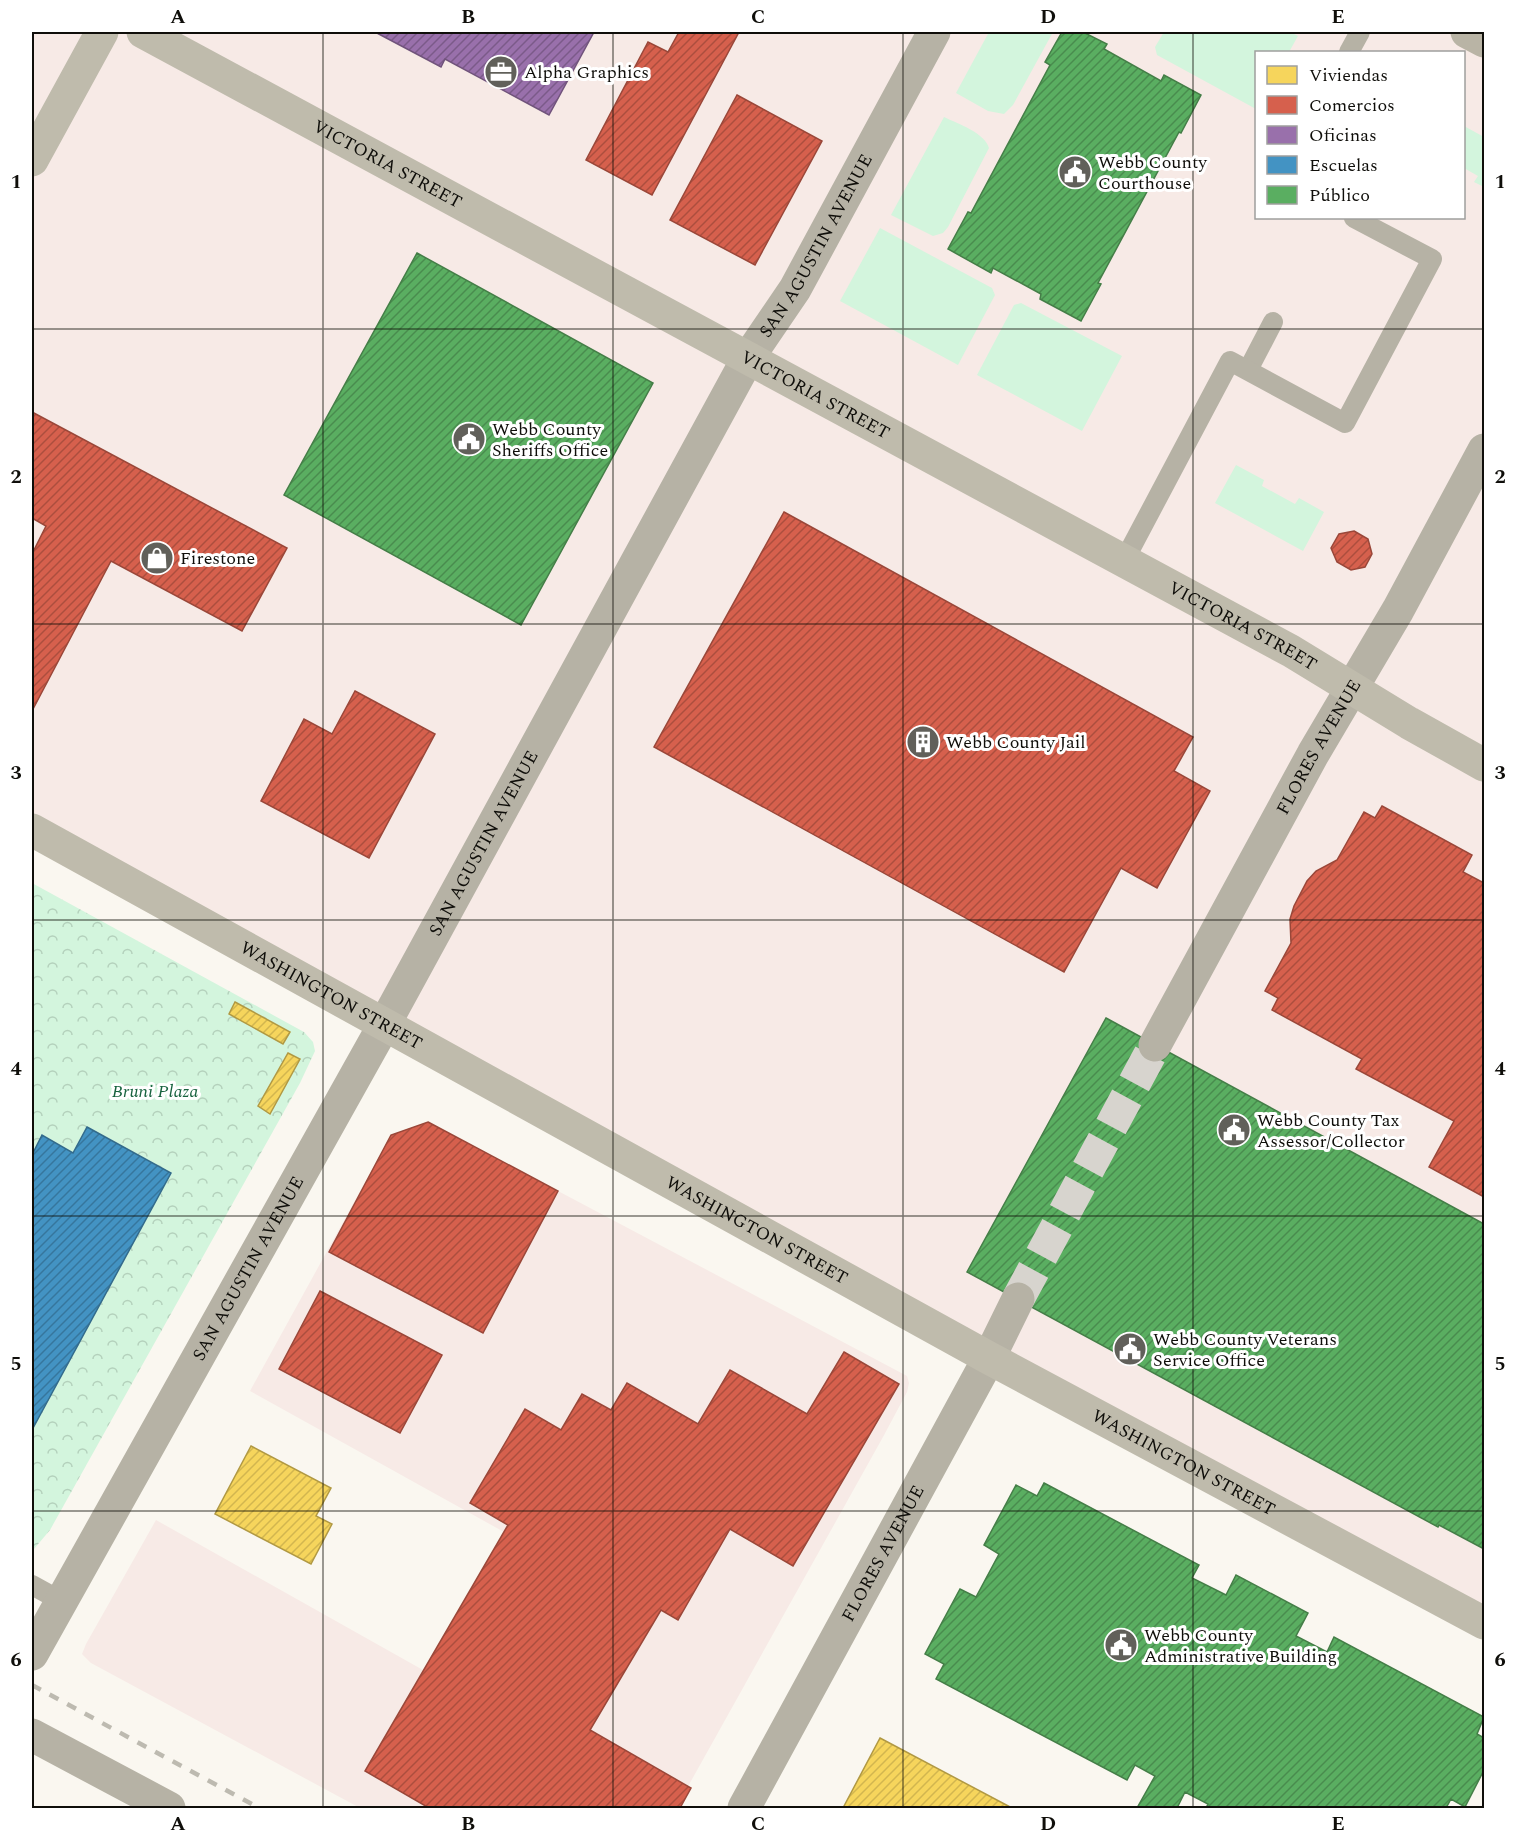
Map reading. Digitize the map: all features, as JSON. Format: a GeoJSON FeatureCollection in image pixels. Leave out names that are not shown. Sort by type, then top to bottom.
{"type":"FeatureCollection","features":[{"type":"Feature","properties":{"kind":"main road"},"geometry":{"type":"LineString","coordinates":[[32,160],[102,32]]}},
{"type":"Feature","properties":{"kind":"main road","name":"VICTORIA STREET"},"geometry":{"type":"LineString","coordinates":[[143,32],[1291,651],[1409,723],[1485,765]]}},
{"type":"Feature","properties":{"kind":"main road"},"geometry":{"type":"LineString","coordinates":[[1467,32],[1485,41]]}},
{"type":"Feature","properties":{"kind":"main road","name":"WASHINGTON STREET"},"geometry":{"type":"LineString","coordinates":[[32,830],[989,1358],[1485,1623]]}},
{"type":"Feature","properties":{"kind":"street","name":"SAN AGUSTIN AVENUE"},"geometry":{"type":"LineString","coordinates":[[32,1654],[384,1025],[748,358],[795,289],[934,32]]}},
{"type":"Feature","properties":{"kind":"street","name":"FLORES AVENUE"},"geometry":{"type":"LineString","coordinates":[[1155,1045],[1351,687],[1398,610],[1485,450]]}},
{"type":"Feature","properties":{"kind":"street","name":"FLORES AVENUE"},"geometry":{"type":"LineString","coordinates":[[744,1809],[989,1358],[1018,1299]]}},
{"type":"Feature","properties":{"kind":"street"},"geometry":{"type":"LineString","coordinates":[[32,1735],[169,1809]]}},
{"type":"Feature","properties":{"kind":"lane"},"geometry":{"type":"LineString","coordinates":[[1350,51],[1360,32]]}},
{"type":"Feature","properties":{"kind":"lane"},"geometry":{"type":"LineString","coordinates":[[1124,561],[1230,361],[1345,423],[1432,259],[1356,219]]}},
{"type":"Feature","properties":{"kind":"lane"},"geometry":{"type":"LineString","coordinates":[[1248,370],[1273,322]]}},
{"type":"Feature","properties":{"kind":"lane"},"geometry":{"type":"LineString","coordinates":[[32,1585],[61,1601]]}},
{"type":"Feature","properties":{"kind":"shaded area"},"geometry":{"type":"Polygon","coordinates":[[[32,32],[1484,32],[1484,1623],[32,830],[32,32]]]}},
{"type":"Feature","properties":{"kind":"shaded area"},"geometry":{"type":"Polygon","coordinates":[[[428,1122],[907,1376],[909,1383],[907,1392],[883,1437],[676,1808],[360,1808],[91,1663],[82,1654],[156,1520],[423,1670],[504,1532],[250,1391],[391,1135],[428,1122]]]}},
{"type":"Feature","properties":{"kind":"green space"},"geometry":{"type":"Polygon","coordinates":[[[989,32],[1053,32],[1013,105],[1004,114],[988,111],[956,93],[989,32]]]}},
{"type":"Feature","properties":{"kind":"green space"},"geometry":{"type":"Polygon","coordinates":[[[1164,32],[1290,32],[1298,36],[1290,51],[1255,51],[1255,108],[1157,55],[1155,47],[1164,32]]]}},
{"type":"Feature","properties":{"kind":"green space"},"geometry":{"type":"Polygon","coordinates":[[[944,117],[982,137],[989,148],[948,227],[943,233],[933,236],[891,215],[944,117]]]}},
{"type":"Feature","properties":{"kind":"green space"},"geometry":{"type":"Polygon","coordinates":[[[1465,127],[1484,137],[1484,187],[1474,182],[1478,176],[1465,169],[1465,127]]]}},
{"type":"Feature","properties":{"kind":"green space"},"geometry":{"type":"Polygon","coordinates":[[[880,228],[992,288],[995,295],[958,365],[840,301],[880,228]]]}},
{"type":"Feature","properties":{"kind":"green space"},"geometry":{"type":"Polygon","coordinates":[[[1021,303],[1122,356],[1082,431],[977,375],[1014,305],[1021,303]]]}},
{"type":"Feature","properties":{"kind":"green space"},"geometry":{"type":"Polygon","coordinates":[[[1236,465],[1264,480],[1262,486],[1295,504],[1299,498],[1324,512],[1303,551],[1215,503],[1236,465]]]}},
{"type":"Feature","properties":{"kind":"green space","name":"Bruni Plaza"},"geometry":{"type":"Polygon","coordinates":[[[32,883],[304,1032],[313,1042],[315,1051],[300,1083],[50,1530],[32,1550],[32,883]]]}},
{"type":"Feature","properties":{"kind":"building: Viviendas"},"geometry":{"type":"Polygon","coordinates":[[[235,1002],[290,1032],[283,1044],[229,1014],[235,1002]]]}},
{"type":"Feature","properties":{"kind":"building: Viviendas"},"geometry":{"type":"Polygon","coordinates":[[[288,1053],[300,1059],[270,1114],[258,1106],[288,1053]]]}},
{"type":"Feature","properties":{"kind":"building: Viviendas"},"geometry":{"type":"Polygon","coordinates":[[[251,1446],[331,1488],[316,1516],[332,1524],[311,1564],[215,1514],[251,1446]]]}},
{"type":"Feature","properties":{"kind":"building: Viviendas"},"geometry":{"type":"Polygon","coordinates":[[[880,1738],[1012,1808],[843,1808],[880,1738]]]}},
{"type":"Feature","properties":{"kind":"building: Comercios"},"geometry":{"type":"Polygon","coordinates":[[[679,32],[739,32],[652,195],[586,160],[648,42],[668,52],[679,32]]]}},
{"type":"Feature","properties":{"kind":"building: Comercios"},"geometry":{"type":"Polygon","coordinates":[[[737,95],[822,141],[755,265],[670,220],[737,95]]]}},
{"type":"Feature","properties":{"kind":"building: Comercios","name":"Firestone"},"geometry":{"type":"Polygon","coordinates":[[[32,412],[287,548],[242,631],[111,561],[32,711],[32,554],[46,526],[32,518],[32,412]]]}},
{"type":"Feature","properties":{"kind":"building: Comercios","name":"Webb County Jail"},"geometry":{"type":"Polygon","coordinates":[[[784,512],[1193,737],[1174,771],[1210,791],[1157,888],[1121,868],[1064,972],[654,747],[784,512]]]}},
{"type":"Feature","properties":{"kind":"building: Comercios"},"geometry":{"type":"Polygon","coordinates":[[[1354,531],[1368,539],[1372,554],[1365,567],[1351,570],[1337,562],[1331,548],[1339,534],[1354,531]]]}},
{"type":"Feature","properties":{"kind":"building: Comercios"},"geometry":{"type":"Polygon","coordinates":[[[355,691],[435,734],[369,858],[261,801],[304,719],[332,734],[355,691]]]}},
{"type":"Feature","properties":{"kind":"building: Comercios"},"geometry":{"type":"Polygon","coordinates":[[[1382,806],[1472,855],[1463,872],[1484,883],[1484,1197],[1429,1167],[1454,1121],[1356,1069],[1362,1059],[1272,1010],[1278,998],[1265,991],[1291,943],[1290,919],[1307,881],[1316,871],[1337,860],[1364,812],[1375,818],[1382,806]]]}},
{"type":"Feature","properties":{"kind":"building: Comercios"},"geometry":{"type":"Polygon","coordinates":[[[428,1122],[558,1191],[483,1333],[329,1252],[391,1135],[428,1122]]]}},
{"type":"Feature","properties":{"kind":"building: Comercios"},"geometry":{"type":"Polygon","coordinates":[[[320,1291],[442,1355],[400,1433],[279,1369],[320,1291]]]}},
{"type":"Feature","properties":{"kind":"building: Comercios"},"geometry":{"type":"Polygon","coordinates":[[[844,1352],[899,1384],[793,1566],[730,1529],[678,1620],[661,1610],[590,1730],[691,1788],[680,1808],[429,1808],[365,1771],[508,1525],[470,1503],[525,1409],[561,1430],[582,1394],[611,1410],[627,1383],[698,1424],[730,1370],[807,1414],[844,1352]]]}},
{"type":"Feature","properties":{"kind":"building: Oficinas"},"geometry":{"type":"Polygon","coordinates":[[[375,32],[594,32],[549,115],[445,59],[441,67],[375,32]]]}},
{"type":"Feature","properties":{"kind":"building: Escuelas"},"geometry":{"type":"Polygon","coordinates":[[[87,1127],[171,1173],[32,1430],[32,1155],[42,1135],[73,1153],[87,1127]]]}},
{"type":"Feature","properties":{"kind":"building: Público","name":"Webb County Courthouse"},"geometry":{"type":"Polygon","coordinates":[[[1062,32],[1083,32],[1107,44],[1104,49],[1161,81],[1164,75],[1201,95],[1098,283],[1101,284],[1081,321],[1040,299],[1041,294],[993,268],[991,273],[948,249],[968,212],[971,213],[1050,65],[1045,62],[1062,32]]]}},
{"type":"Feature","properties":{"kind":"building: Público","name":"Webb County Sheriffs Office"},"geometry":{"type":"Polygon","coordinates":[[[417,253],[653,383],[521,625],[284,495],[417,253]]]}},
{"type":"Feature","properties":{"kind":"building: Público"},"geometry":{"type":"Polygon","coordinates":[[[1106,1018],[1484,1224],[1484,1549],[1439,1525],[1438,1527],[967,1272],[1106,1018]]]}},
{"type":"Feature","properties":{"kind":"building: Público","name":"Webb County Administrative Building"},"geometry":{"type":"Polygon","coordinates":[[[1044,1483],[1199,1565],[1192,1578],[1226,1595],[1236,1575],[1308,1613],[1296,1636],[1327,1652],[1334,1637],[1484,1717],[1477,1734],[1484,1738],[1484,1770],[1465,1807],[1451,1799],[1446,1808],[1206,1808],[1208,1804],[1185,1792],[1177,1808],[1137,1808],[1155,1776],[1135,1765],[1127,1780],[936,1679],[944,1664],[925,1654],[960,1589],[976,1597],[999,1554],[984,1545],[1016,1485],[1037,1496],[1044,1483]]]}},
{"type":"Feature","properties":{"kind":"tunnel"},"geometry":{"type":"LineString","coordinates":[[1018,1299],[1155,1045]]}},
{"type":"Feature","properties":{"kind":"railway"},"geometry":{"type":"LineString","coordinates":[[32,1685],[259,1808]]}},
{"type":"Feature","properties":{"kind":"place","name":"Alpha Graphics"},"geometry":{"type":"Point","coordinates":[501,72]}},
{"type":"Feature","properties":{"kind":"place","name":"Webb County Courthouse"},"geometry":{"type":"Point","coordinates":[1075,172]}},
{"type":"Feature","properties":{"kind":"place","name":"Webb County Sheriffs Office"},"geometry":{"type":"Point","coordinates":[469,439]}},
{"type":"Feature","properties":{"kind":"place","name":"Firestone"},"geometry":{"type":"Point","coordinates":[157,558]}},
{"type":"Feature","properties":{"kind":"place","name":"Webb County Jail"},"geometry":{"type":"Point","coordinates":[923,742]}},
{"type":"Feature","properties":{"kind":"place","name":"Webb County Tax Assessor/Collector"},"geometry":{"type":"Point","coordinates":[1234,1130]}},
{"type":"Feature","properties":{"kind":"place","name":"Webb County Veterans Service Office"},"geometry":{"type":"Point","coordinates":[1130,1349]}},
{"type":"Feature","properties":{"kind":"place","name":"Webb County Administrative Building"},"geometry":{"type":"Point","coordinates":[1121,1645]}}]}
